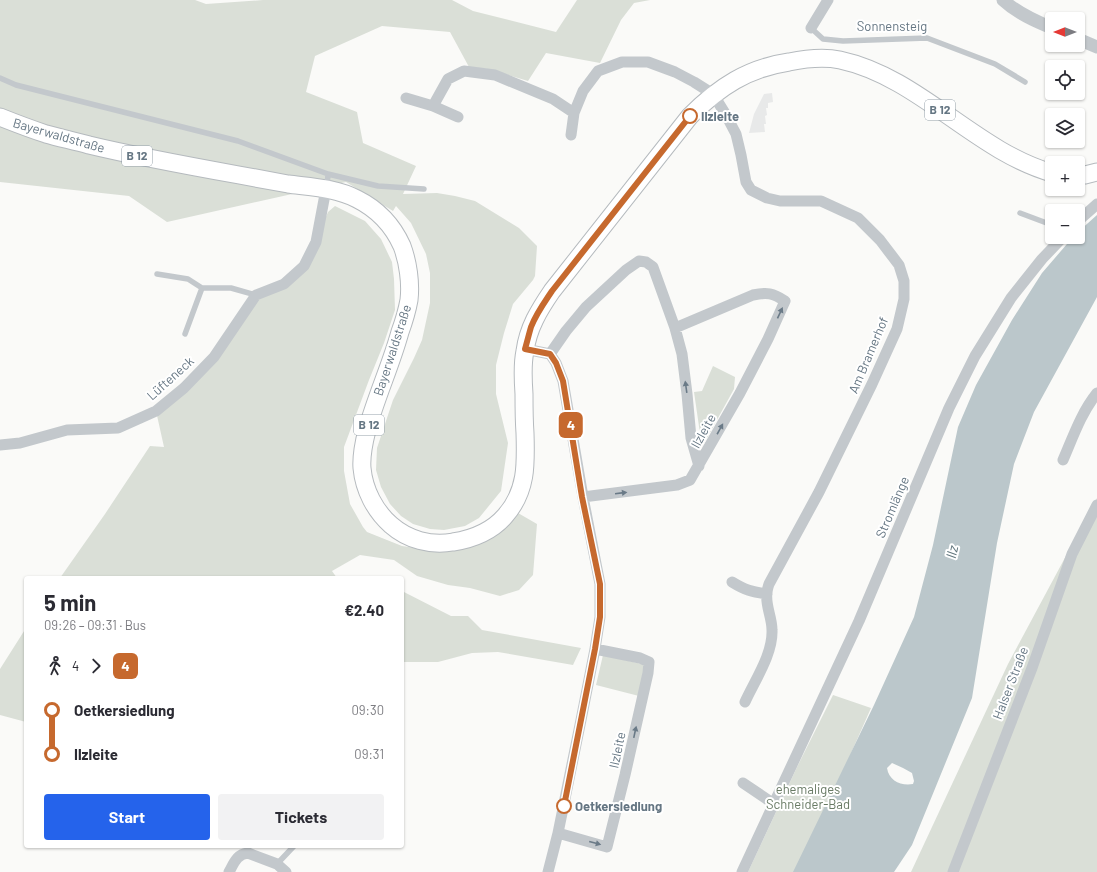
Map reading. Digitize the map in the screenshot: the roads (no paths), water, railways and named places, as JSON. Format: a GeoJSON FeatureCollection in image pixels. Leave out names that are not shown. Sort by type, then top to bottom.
{"type":"FeatureCollection","features":[{"type":"Feature","properties":{"kind":"main road","name":"Bayerwaldstraße"},"geometry":{"type":"LineString","coordinates":[[0,117],[47,134],[155,160],[276,182],[327,181],[380,215],[389,224],[397,236],[406,259],[410,284],[407,309],[394,353],[370,417],[362,454],[362,468],[366,487],[380,514],[401,533],[414,539],[427,542],[448,543],[461,541],[475,536],[497,524],[515,503],[524,478],[526,460],[523,377],[525,349],[531,327],[538,312],[552,291],[690,116],[714,94],[733,81],[749,73],[777,64],[809,60],[839,60],[861,66],[892,79],[1017,160],[1045,170]]}},
{"type":"Feature","properties":{"kind":"main road"},"geometry":{"type":"LineString","coordinates":[[1085,175],[1097,172]]}},
{"type":"Feature","properties":{"kind":"street","name":"Sonnensteig"},"geometry":{"type":"LineString","coordinates":[[811,28],[828,0]]}},
{"type":"Feature","properties":{"kind":"street"},"geometry":{"type":"LineString","coordinates":[[1003,0],[1010,7],[1045,25]]}},
{"type":"Feature","properties":{"kind":"street"},"geometry":{"type":"LineString","coordinates":[[1085,42],[1097,47]]}},
{"type":"Feature","properties":{"kind":"street"},"geometry":{"type":"LineString","coordinates":[[571,135],[574,113],[583,91],[598,71],[622,62],[648,62],[675,72],[714,94]]}},
{"type":"Feature","properties":{"kind":"street"},"geometry":{"type":"LineString","coordinates":[[433,106],[448,79],[464,71],[494,75],[553,99],[574,113]]}},
{"type":"Feature","properties":{"kind":"street","name":"Am Bramerhof"},"geometry":{"type":"LineString","coordinates":[[714,94],[736,134],[746,182],[752,190],[767,198],[780,201],[821,200],[858,218],[880,240],[899,265],[904,281],[904,299],[897,329],[819,492],[769,584],[767,604],[771,616],[771,642],[768,655],[745,702]]}},
{"type":"Feature","properties":{"kind":"street"},"geometry":{"type":"LineString","coordinates":[[406,98],[433,106],[458,117]]}},
{"type":"Feature","properties":{"kind":"street"},"geometry":{"type":"LineString","coordinates":[[256,295],[284,284],[304,266],[316,242],[327,181]]}},
{"type":"Feature","properties":{"kind":"street"},"geometry":{"type":"LineString","coordinates":[[1085,215],[1097,204]]}},
{"type":"Feature","properties":{"kind":"street","name":"Stromlänge"},"geometry":{"type":"LineString","coordinates":[[742,872],[859,621],[949,408],[975,356],[1011,298],[1042,259],[1056,244]]}},
{"type":"Feature","properties":{"kind":"street","name":"Ilzleite"},"geometry":{"type":"LineString","coordinates":[[550,354],[566,330],[586,308],[626,270],[639,261],[646,262],[653,267],[675,328],[682,354],[691,438],[699,466]]}},
{"type":"Feature","properties":{"kind":"street","name":"Ilzleite"},"geometry":{"type":"LineString","coordinates":[[582,497],[677,485],[690,480],[750,373],[768,339],[785,301],[776,295],[764,293],[753,295],[675,328]]}},
{"type":"Feature","properties":{"kind":"street","name":"Lüfteneck"},"geometry":{"type":"LineString","coordinates":[[0,445],[20,443],[67,430],[118,428],[156,410],[184,388],[214,357],[256,295]]}},
{"type":"Feature","properties":{"kind":"street"},"geometry":{"type":"LineString","coordinates":[[525,349],[550,354],[556,363],[563,381],[582,497],[600,584],[600,617],[595,649],[558,833],[548,872]]}},
{"type":"Feature","properties":{"kind":"street"},"geometry":{"type":"LineString","coordinates":[[1063,460],[1088,403],[1097,393]]}},
{"type":"Feature","properties":{"kind":"street","name":"Halser Straße"},"geometry":{"type":"LineString","coordinates":[[953,872],[1032,668],[1072,554],[1097,506]]}},
{"type":"Feature","properties":{"kind":"street"},"geometry":{"type":"LineString","coordinates":[[732,582],[744,589],[767,594]]}},
{"type":"Feature","properties":{"kind":"street","name":"Ilzleite"},"geometry":{"type":"LineString","coordinates":[[558,833],[607,846],[648,673],[649,662],[640,658],[595,649]]}},
{"type":"Feature","properties":{"kind":"street"},"geometry":{"type":"LineString","coordinates":[[743,783],[774,804]]}},
{"type":"Feature","properties":{"kind":"street"},"geometry":{"type":"LineString","coordinates":[[229,872],[237,858],[248,853],[276,864],[286,872]]}},
{"type":"Feature","properties":{"kind":"lane","name":"Sonnensteig"},"geometry":{"type":"LineString","coordinates":[[811,28],[823,39],[843,41],[928,38],[995,64],[1025,82]]}},
{"type":"Feature","properties":{"kind":"lane"},"geometry":{"type":"LineString","coordinates":[[0,78],[24,87],[238,141],[327,181],[424,190]]}},
{"type":"Feature","properties":{"kind":"lane"},"geometry":{"type":"LineString","coordinates":[[1020,213],[1045,222]]}},
{"type":"Feature","properties":{"kind":"lane"},"geometry":{"type":"LineString","coordinates":[[157,274],[188,279],[202,288],[230,288],[256,295]]}},
{"type":"Feature","properties":{"kind":"lane","name":"Lüfteneck"},"geometry":{"type":"LineString","coordinates":[[185,334],[202,288]]}},
{"type":"Feature","properties":{"kind":"lane"},"geometry":{"type":"LineString","coordinates":[[276,864],[292,848]]}},
{"type":"Feature","properties":{"kind":"water","name":"Ilz"},"geometry":{"type":"Polygon","coordinates":[[[1097,215],[1097,297],[1034,412],[1014,464],[997,543],[972,698],[912,845],[894,872],[793,872],[874,705],[914,617],[933,545],[958,427],[976,385],[1012,320],[1042,273],[1067,244],[1085,244],[1085,226],[1097,215]],[[892,763],[887,768],[888,773],[896,782],[904,784],[913,784],[914,781],[912,773],[892,763]]]}},
{"type":"Feature","properties":{"kind":"place","name":"Ilzleite"},"geometry":{"type":"Point","coordinates":[690,116]}},
{"type":"Feature","properties":{"kind":"place","name":"Oetkersiedlung"},"geometry":{"type":"Point","coordinates":[564,806]}},
{"type":"Feature","properties":{"kind":"park label","name":"ehemaliges Schneider-Bad"},"geometry":{"type":"Point","coordinates":[808,796]}}]}
